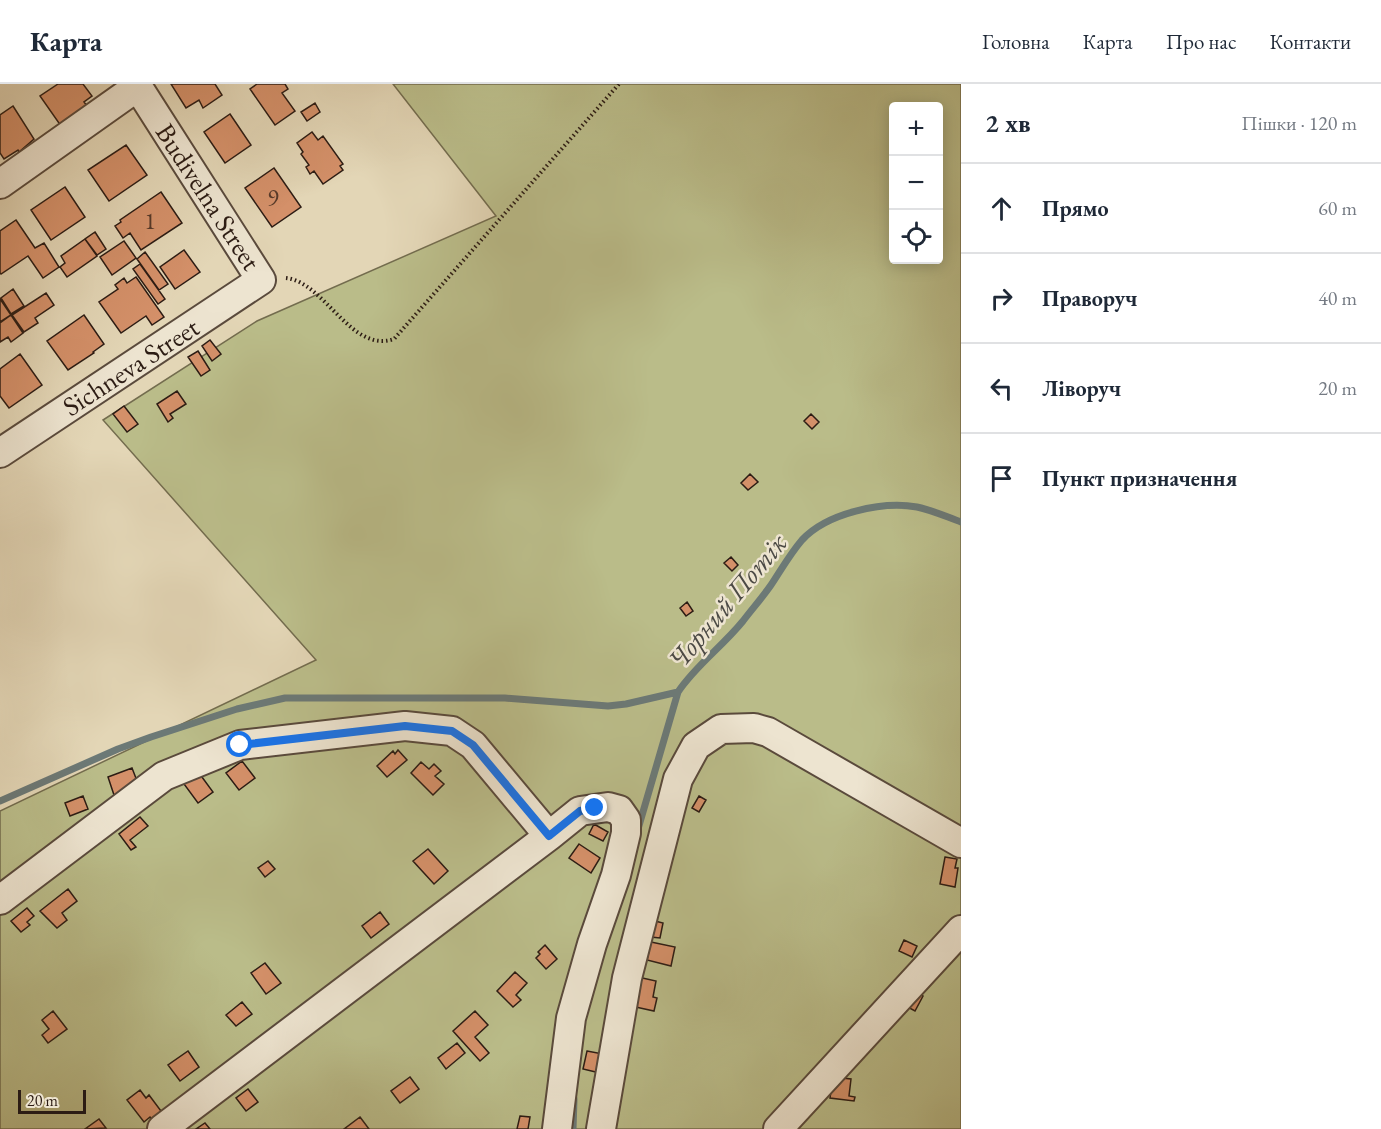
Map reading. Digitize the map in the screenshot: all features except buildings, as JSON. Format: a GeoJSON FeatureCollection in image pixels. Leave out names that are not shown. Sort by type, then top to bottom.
{"type":"FeatureCollection","features":[{"type":"Feature","properties":{"kind":"street","name":"Budivelna Street"},"geometry":{"type":"LineString","coordinates":[[136,85],[261,280]]}},
{"type":"Feature","properties":{"kind":"street"},"geometry":{"type":"LineString","coordinates":[[0,184],[136,85]]}},
{"type":"Feature","properties":{"kind":"street","name":"Sichneva Street"},"geometry":{"type":"LineString","coordinates":[[0,453],[261,280]]}},
{"type":"Feature","properties":{"kind":"street"},"geometry":{"type":"LineString","coordinates":[[0,900],[164,776],[240,745],[405,726],[452,731],[473,745],[549,836]]}},
{"type":"Feature","properties":{"kind":"street"},"geometry":{"type":"LineString","coordinates":[[601,1129],[627,978],[678,779],[696,746],[721,729],[754,728],[768,732],[961,843]]}},
{"type":"Feature","properties":{"kind":"street"},"geometry":{"type":"LineString","coordinates":[[162,1129],[580,811],[608,807],[619,810],[626,820],[626,833],[616,874],[592,944],[571,1018],[557,1129]]}},
{"type":"Feature","properties":{"kind":"street"},"geometry":{"type":"LineString","coordinates":[[778,1129],[961,930]]}},
{"type":"Feature","properties":{"kind":"path"},"geometry":{"type":"LineString","coordinates":[[261,280],[277,277],[292,279],[308,288],[361,334],[385,342],[394,339],[620,84]]}},
{"type":"Feature","properties":{"kind":"green space"},"geometry":{"type":"Polygon","coordinates":[[[393,84],[961,84],[961,1129],[0,1129],[0,811],[316,660],[103,420],[257,321],[496,216],[393,84]]]}},
{"type":"Feature","properties":{"kind":"waterway","name":"Чорний Потік"},"geometry":{"type":"LineString","coordinates":[[638,829],[678,692],[743,621],[768,590],[802,540],[840,516],[888,506],[917,507],[961,522]]}},
{"type":"Feature","properties":{"kind":"waterway"},"geometry":{"type":"LineString","coordinates":[[0,801],[118,749],[151,737],[237,709],[285,698],[505,698],[608,706],[678,692]]}},
{"type":"Feature","properties":{"kind":"waterway","name":"Чорний Потік"},"geometry":{"type":"LineString","coordinates":[[573,1129],[574,1099]]}},
{"type":"Feature","properties":{"kind":"route"},"geometry":{"type":"LineString","coordinates":[[240,745],[405,726],[452,731],[473,745],[549,836],[580,811],[595,808]]}}]}
